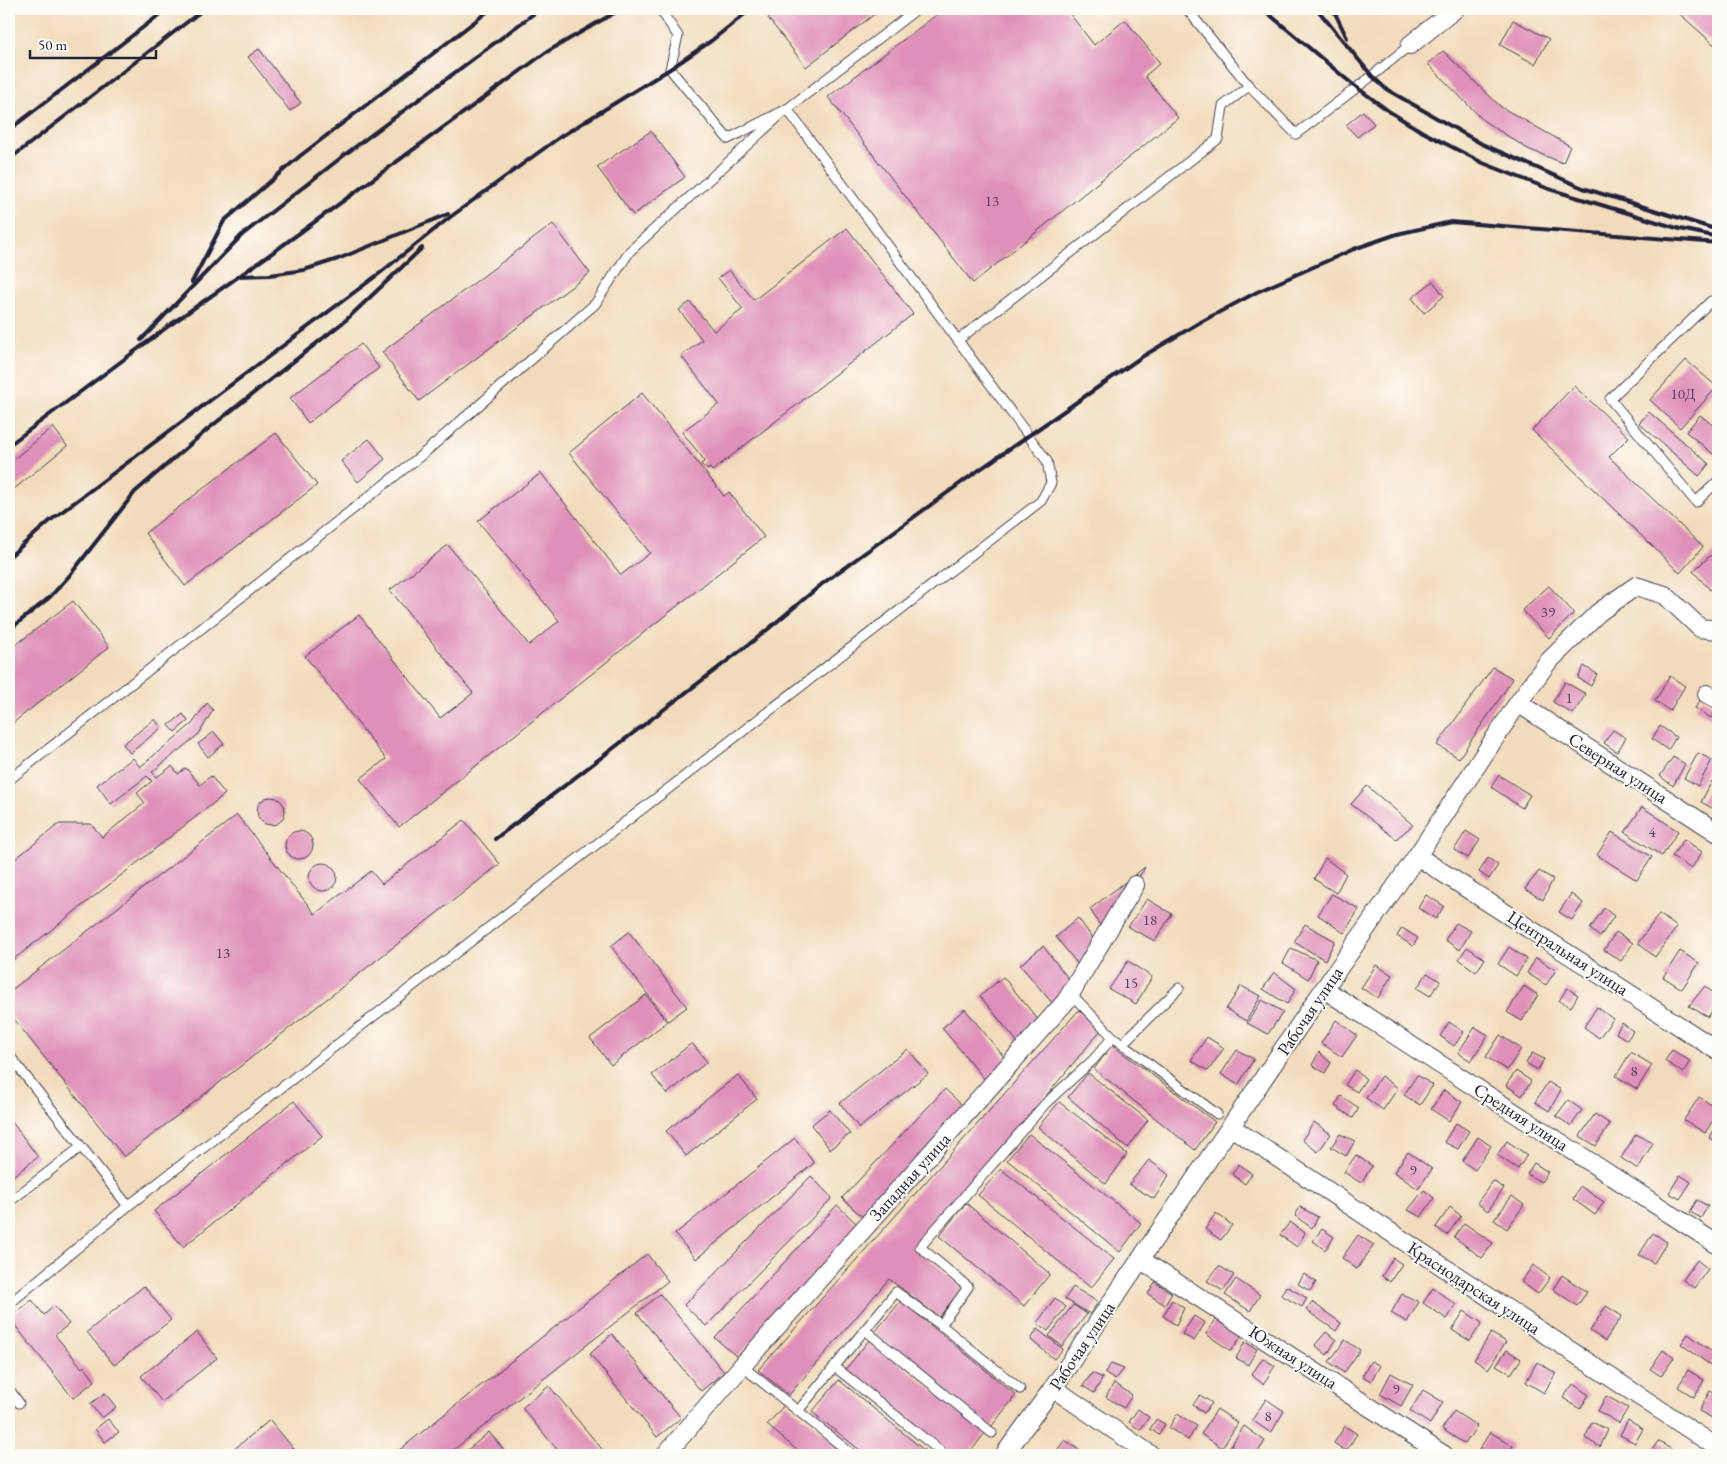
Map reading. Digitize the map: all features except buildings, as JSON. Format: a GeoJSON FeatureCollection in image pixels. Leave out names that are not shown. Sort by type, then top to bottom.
{"type":"FeatureCollection","features":[{"type":"Feature","properties":{"kind":"street"},"geometry":{"type":"LineString","coordinates":[[1410,45],[1455,9]]}},
{"type":"Feature","properties":{"kind":"street","name":"Рабочая улица"},"geometry":{"type":"LineString","coordinates":[[1004,1455],[1053,1388],[1324,989],[1418,856],[1518,703],[1546,664],[1598,613],[1636,586],[1665,595],[1700,628],[1718,630]]}},
{"type":"Feature","properties":{"kind":"street","name":"Северная улица"},"geometry":{"type":"LineString","coordinates":[[1518,703],[1718,833]]}},
{"type":"Feature","properties":{"kind":"street","name":"Центральная улица"},"geometry":{"type":"LineString","coordinates":[[1418,856],[1718,1050]]}},
{"type":"Feature","properties":{"kind":"street","name":"Западная улица"},"geometry":{"type":"LineString","coordinates":[[665,1455],[1071,994],[1135,885]]}},
{"type":"Feature","properties":{"kind":"street","name":"Средняя улица"},"geometry":{"type":"LineString","coordinates":[[1324,989],[1718,1245]]}},
{"type":"Feature","properties":{"kind":"street","name":"Краснодарская улица"},"geometry":{"type":"LineString","coordinates":[[1231,1127],[1718,1448]]}},
{"type":"Feature","properties":{"kind":"street","name":"Южная улица"},"geometry":{"type":"LineString","coordinates":[[1141,1260],[1444,1455]]}},
{"type":"Feature","properties":{"kind":"street"},"geometry":{"type":"LineString","coordinates":[[1053,1388],[1151,1455]]}},
{"type":"Feature","properties":{"kind":"lane"},"geometry":{"type":"LineString","coordinates":[[660,9],[678,36],[670,69],[728,139],[787,109]]}},
{"type":"Feature","properties":{"kind":"lane"},"geometry":{"type":"LineString","coordinates":[[9,780],[423,454],[595,304],[630,251],[787,109],[917,9]]}},
{"type":"Feature","properties":{"kind":"lane"},"geometry":{"type":"LineString","coordinates":[[1187,9],[1249,86],[1296,134],[1410,45]]}},
{"type":"Feature","properties":{"kind":"lane"},"geometry":{"type":"LineString","coordinates":[[958,340],[1218,139],[1223,106],[1249,86]]}},
{"type":"Feature","properties":{"kind":"lane"},"geometry":{"type":"LineString","coordinates":[[9,1304],[128,1206],[1041,501],[1052,483],[1047,461],[787,109]]}},
{"type":"Feature","properties":{"kind":"lane"},"geometry":{"type":"LineString","coordinates":[[1718,302],[1711,301],[1610,399],[1696,502],[1718,481]]}},
{"type":"Feature","properties":{"kind":"lane"},"geometry":{"type":"LineString","coordinates":[[1122,1044],[1179,988]]}},
{"type":"Feature","properties":{"kind":"lane"},"geometry":{"type":"LineString","coordinates":[[1071,994],[1113,1037],[1217,1114]]}},
{"type":"Feature","properties":{"kind":"lane"},"geometry":{"type":"LineString","coordinates":[[941,1325],[968,1287],[920,1247],[1046,1103],[1093,1060],[1113,1037]]}},
{"type":"Feature","properties":{"kind":"lane"},"geometry":{"type":"LineString","coordinates":[[9,1055],[128,1206]]}},
{"type":"Feature","properties":{"kind":"lane"},"geometry":{"type":"LineString","coordinates":[[9,1202],[81,1146]]}},
{"type":"Feature","properties":{"kind":"lane"},"geometry":{"type":"LineString","coordinates":[[798,1411],[896,1292],[941,1325],[1020,1389]]}},
{"type":"Feature","properties":{"kind":"lane"},"geometry":{"type":"LineString","coordinates":[[865,1330],[992,1433]]}},
{"type":"Feature","properties":{"kind":"lane"},"geometry":{"type":"LineString","coordinates":[[742,1366],[853,1455]]}},
{"type":"Feature","properties":{"kind":"lane"},"geometry":{"type":"LineString","coordinates":[[834,1367],[945,1455]]}},
{"type":"Feature","properties":{"kind":"lane"},"geometry":{"type":"LineString","coordinates":[[9,1390],[20,1403],[9,1396]]}},
{"type":"Feature","properties":{"kind":"railway"},"geometry":{"type":"LineString","coordinates":[[9,130],[167,9]]}},
{"type":"Feature","properties":{"kind":"railway"},"geometry":{"type":"LineString","coordinates":[[11,158],[204,9]]}},
{"type":"Feature","properties":{"kind":"railway"},"geometry":{"type":"LineString","coordinates":[[192,282],[224,221],[300,156],[491,9]]}},
{"type":"Feature","properties":{"kind":"railway"},"geometry":{"type":"LineString","coordinates":[[141,340],[242,235],[347,153],[540,9]]}},
{"type":"Feature","properties":{"kind":"railway"},"geometry":{"type":"LineString","coordinates":[[9,445],[170,325],[279,248],[545,53],[621,9]]}},
{"type":"Feature","properties":{"kind":"railway"},"geometry":{"type":"LineString","coordinates":[[9,557],[51,520],[380,273],[449,218],[560,137],[670,69],[711,41],[751,9]]}},
{"type":"Feature","properties":{"kind":"railway"},"geometry":{"type":"LineString","coordinates":[[1263,9],[1351,83],[1390,112],[1421,131],[1483,163],[1549,189],[1680,229],[1718,237]]}},
{"type":"Feature","properties":{"kind":"railway"},"geometry":{"type":"LineString","coordinates":[[1317,9],[1372,76],[1386,89],[1482,144],[1583,188],[1718,230]]}},
{"type":"Feature","properties":{"kind":"railway"},"geometry":{"type":"LineString","coordinates":[[1333,9],[1347,38]]}},
{"type":"Feature","properties":{"kind":"railway"},"geometry":{"type":"LineString","coordinates":[[239,276],[270,275],[304,270],[338,259],[448,214]]}},
{"type":"Feature","properties":{"kind":"railway"},"geometry":{"type":"LineString","coordinates":[[495,839],[761,635],[822,584],[969,477],[1140,358],[1197,324],[1257,292],[1354,249],[1397,234],[1451,222],[1718,243]]}},
{"type":"Feature","properties":{"kind":"railway"},"geometry":{"type":"LineString","coordinates":[[9,630],[50,597],[70,575],[135,492],[208,429],[346,320],[422,248]]}}]}
